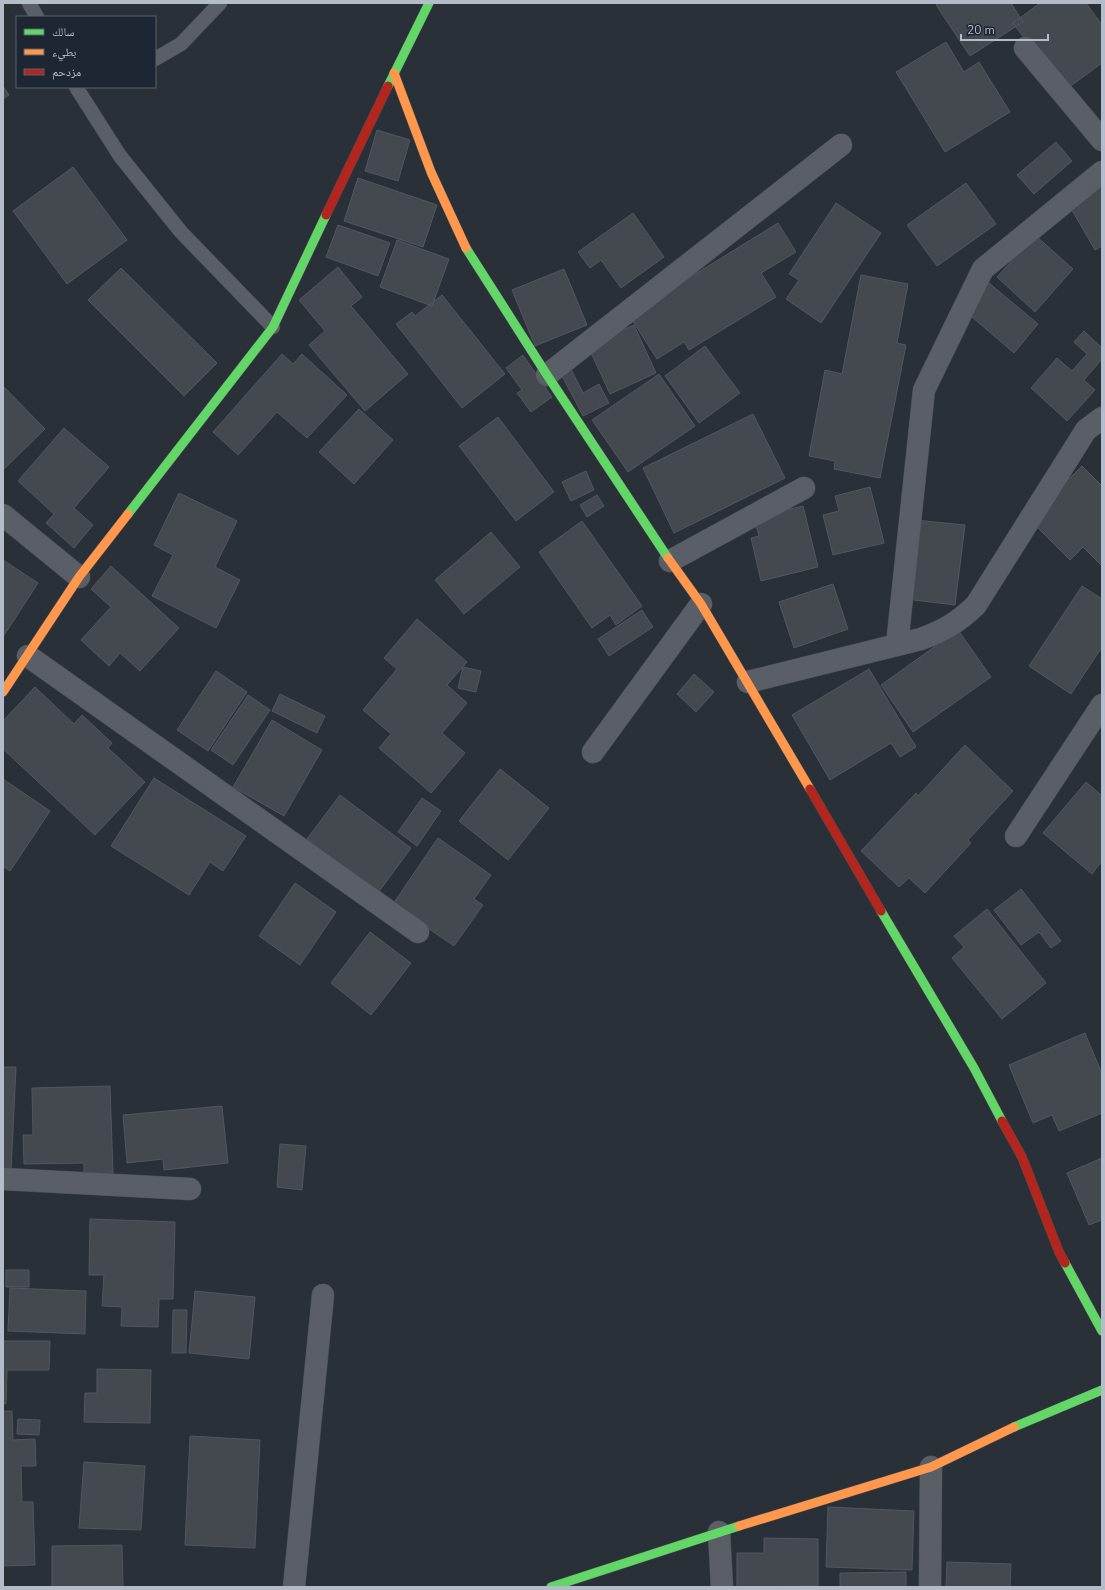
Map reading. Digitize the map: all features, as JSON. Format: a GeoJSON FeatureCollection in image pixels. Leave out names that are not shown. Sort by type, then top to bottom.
{"type":"FeatureCollection","features":[{"type":"Feature","properties":{"kind":"street"},"geometry":{"type":"LineString","coordinates":[[3,692],[80,577],[273,327],[429,3]]}},
{"type":"Feature","properties":{"kind":"street"},"geometry":{"type":"LineString","coordinates":[[1025,48],[1102,140]]}},
{"type":"Feature","properties":{"kind":"street"},"geometry":{"type":"LineString","coordinates":[[394,73],[431,172],[462,242],[547,375],[670,561],[701,604],[748,682],[974,1068],[1022,1157],[1059,1252],[1102,1332]]}},
{"type":"Feature","properties":{"kind":"street"},"geometry":{"type":"LineString","coordinates":[[547,375],[841,145]]}},
{"type":"Feature","properties":{"kind":"street"},"geometry":{"type":"LineString","coordinates":[[897,645],[924,390],[983,269],[1102,172]]}},
{"type":"Feature","properties":{"kind":"street"},"geometry":{"type":"LineString","coordinates":[[748,682],[921,639],[942,632],[960,620],[976,605],[1086,430],[1102,418]]}},
{"type":"Feature","properties":{"kind":"street"},"geometry":{"type":"LineString","coordinates":[[670,561],[804,488]]}},
{"type":"Feature","properties":{"kind":"street"},"geometry":{"type":"LineString","coordinates":[[3,515],[80,577]]}},
{"type":"Feature","properties":{"kind":"street"},"geometry":{"type":"LineString","coordinates":[[593,752],[701,604]]}},
{"type":"Feature","properties":{"kind":"street"},"geometry":{"type":"LineString","coordinates":[[28,656],[418,932]]}},
{"type":"Feature","properties":{"kind":"street"},"geometry":{"type":"LineString","coordinates":[[1016,836],[1102,705]]}},
{"type":"Feature","properties":{"kind":"street"},"geometry":{"type":"LineString","coordinates":[[3,1179],[190,1189]]}},
{"type":"Feature","properties":{"kind":"street"},"geometry":{"type":"LineString","coordinates":[[294,1587],[323,1295]]}},
{"type":"Feature","properties":{"kind":"street"},"geometry":{"type":"LineString","coordinates":[[551,1587],[719,1532],[931,1467],[998,1434],[1102,1390]]}},
{"type":"Feature","properties":{"kind":"street"},"geometry":{"type":"LineString","coordinates":[[930,1587],[931,1467]]}},
{"type":"Feature","properties":{"kind":"street"},"geometry":{"type":"LineString","coordinates":[[719,1532],[722,1587]]}},
{"type":"Feature","properties":{"kind":"lane"},"geometry":{"type":"LineString","coordinates":[[29,3],[36,16]]}},
{"type":"Feature","properties":{"kind":"lane"},"geometry":{"type":"LineString","coordinates":[[156,58],[181,44],[220,3]]}},
{"type":"Feature","properties":{"kind":"lane"},"geometry":{"type":"LineString","coordinates":[[77,88],[120,156],[181,232],[273,327]]}},
{"type":"Feature","properties":{"kind":"building"},"geometry":{"type":"Polygon","coordinates":[[[940,3],[1011,3],[1023,22],[970,56],[936,5],[940,3]]]}},
{"type":"Feature","properties":{"kind":"building"},"geometry":{"type":"Polygon","coordinates":[[[1040,3],[1086,3],[1102,25],[1102,63],[1064,91],[1013,23],[1040,3]]]}},
{"type":"Feature","properties":{"kind":"building"},"geometry":{"type":"Polygon","coordinates":[[[946,42],[964,72],[979,62],[1010,112],[945,152],[896,72],[946,42]]]}},
{"type":"Feature","properties":{"kind":"building"},"geometry":{"type":"Polygon","coordinates":[[[3,86],[9,95],[3,99],[3,86]]]}},
{"type":"Feature","properties":{"kind":"building"},"geometry":{"type":"Polygon","coordinates":[[[377,130],[410,140],[398,181],[365,171],[377,130]]]}},
{"type":"Feature","properties":{"kind":"building"},"geometry":{"type":"Polygon","coordinates":[[[1056,142],[1072,161],[1034,194],[1017,175],[1056,142]]]}},
{"type":"Feature","properties":{"kind":"building"},"geometry":{"type":"Polygon","coordinates":[[[73,167],[127,240],[67,284],[13,211],[73,167]]]}},
{"type":"Feature","properties":{"kind":"building"},"geometry":{"type":"Polygon","coordinates":[[[358,178],[437,205],[423,247],[344,221],[358,178]]]}},
{"type":"Feature","properties":{"kind":"building"},"geometry":{"type":"Polygon","coordinates":[[[966,183],[996,224],[937,266],[907,225],[966,183]]]}},
{"type":"Feature","properties":{"kind":"building"},"geometry":{"type":"Polygon","coordinates":[[[1102,186],[1102,246],[1095,250],[1069,205],[1102,186]]]}},
{"type":"Feature","properties":{"kind":"building"},"geometry":{"type":"Polygon","coordinates":[[[836,203],[881,233],[821,323],[786,299],[799,280],[789,274],[836,203]]]}},
{"type":"Feature","properties":{"kind":"building"},"geometry":{"type":"Polygon","coordinates":[[[633,213],[664,257],[621,288],[601,260],[590,268],[578,252],[633,213]]]}},
{"type":"Feature","properties":{"kind":"building"},"geometry":{"type":"Polygon","coordinates":[[[778,223],[796,252],[761,273],[776,297],[689,350],[684,342],[657,359],[629,315],[778,223]]]}},
{"type":"Feature","properties":{"kind":"building"},"geometry":{"type":"Polygon","coordinates":[[[338,225],[390,243],[378,276],[326,257],[338,225]]]}},
{"type":"Feature","properties":{"kind":"building"},"geometry":{"type":"Polygon","coordinates":[[[1035,235],[1073,269],[1035,312],[997,277],[1035,235]]]}},
{"type":"Feature","properties":{"kind":"building"},"geometry":{"type":"Polygon","coordinates":[[[397,240],[449,259],[432,306],[380,287],[397,240]]]}},
{"type":"Feature","properties":{"kind":"building"},"geometry":{"type":"Polygon","coordinates":[[[338,267],[362,297],[351,306],[408,374],[365,411],[309,345],[325,331],[299,300],[338,267]]]}},
{"type":"Feature","properties":{"kind":"building"},"geometry":{"type":"Polygon","coordinates":[[[121,268],[217,363],[184,396],[88,300],[121,268]]]}},
{"type":"Feature","properties":{"kind":"building"},"geometry":{"type":"Polygon","coordinates":[[[564,269],[587,325],[535,346],[512,290],[564,269]]]}},
{"type":"Feature","properties":{"kind":"building"},"geometry":{"type":"Polygon","coordinates":[[[861,275],[908,284],[897,343],[906,345],[880,478],[834,469],[835,461],[809,456],[825,370],[842,374],[861,275]]]}},
{"type":"Feature","properties":{"kind":"building"},"geometry":{"type":"Polygon","coordinates":[[[989,283],[1038,324],[1014,353],[965,311],[989,283]]]}},
{"type":"Feature","properties":{"kind":"building"},"geometry":{"type":"Polygon","coordinates":[[[442,295],[505,374],[462,408],[396,324],[412,312],[415,316],[442,295]]]}},
{"type":"Feature","properties":{"kind":"building"},"geometry":{"type":"Polygon","coordinates":[[[634,325],[656,373],[610,394],[588,346],[634,325]]]}},
{"type":"Feature","properties":{"kind":"building"},"geometry":{"type":"Polygon","coordinates":[[[1084,331],[1102,348],[1102,359],[1084,380],[1095,390],[1067,421],[1031,388],[1057,358],[1072,371],[1087,354],[1074,342],[1084,331]]]}},
{"type":"Feature","properties":{"kind":"building"},"geometry":{"type":"Polygon","coordinates":[[[705,346],[740,393],[699,423],[665,376],[705,346]]]}},
{"type":"Feature","properties":{"kind":"building"},"geometry":{"type":"Polygon","coordinates":[[[282,354],[293,364],[302,354],[347,395],[307,438],[277,412],[238,455],[213,432],[282,354]]]}},
{"type":"Feature","properties":{"kind":"building"},"geometry":{"type":"Polygon","coordinates":[[[523,355],[552,397],[531,412],[517,393],[522,390],[506,368],[523,355]]]}},
{"type":"Feature","properties":{"kind":"building"},"geometry":{"type":"Polygon","coordinates":[[[571,369],[583,393],[599,384],[609,403],[583,416],[561,374],[571,369]]]}},
{"type":"Feature","properties":{"kind":"building"},"geometry":{"type":"Polygon","coordinates":[[[659,374],[695,426],[628,472],[592,420],[659,374]]]}},
{"type":"Feature","properties":{"kind":"building"},"geometry":{"type":"Polygon","coordinates":[[[3,386],[45,429],[3,470],[3,386]]]}},
{"type":"Feature","properties":{"kind":"building"},"geometry":{"type":"Polygon","coordinates":[[[359,409],[393,440],[354,484],[319,452],[359,409]]]}},
{"type":"Feature","properties":{"kind":"building"},"geometry":{"type":"Polygon","coordinates":[[[753,414],[785,478],[674,533],[643,468],[753,414]]]}},
{"type":"Feature","properties":{"kind":"building"},"geometry":{"type":"Polygon","coordinates":[[[498,417],[554,492],[516,521],[459,446],[498,417]]]}},
{"type":"Feature","properties":{"kind":"building"},"geometry":{"type":"Polygon","coordinates":[[[64,428],[109,467],[74,508],[93,525],[74,548],[46,523],[54,514],[18,481],[64,428]]]}},
{"type":"Feature","properties":{"kind":"building"},"geometry":{"type":"Polygon","coordinates":[[[1082,466],[1102,486],[1102,566],[1083,547],[1070,560],[1035,525],[1037,511],[1082,466]]]}},
{"type":"Feature","properties":{"kind":"building"},"geometry":{"type":"Polygon","coordinates":[[[586,471],[594,490],[571,501],[562,482],[586,471]]]}},
{"type":"Feature","properties":{"kind":"building"},"geometry":{"type":"Polygon","coordinates":[[[870,487],[884,543],[833,555],[823,515],[839,511],[835,496],[870,487]]]}},
{"type":"Feature","properties":{"kind":"building"},"geometry":{"type":"Polygon","coordinates":[[[179,493],[237,521],[215,567],[240,580],[216,628],[152,596],[173,555],[154,545],[179,493]]]}},
{"type":"Feature","properties":{"kind":"building"},"geometry":{"type":"Polygon","coordinates":[[[597,495],[604,506],[587,517],[580,505],[597,495]]]}},
{"type":"Feature","properties":{"kind":"building"},"geometry":{"type":"Polygon","coordinates":[[[803,506],[818,567],[761,581],[751,538],[759,536],[754,518],[803,506]]]}},
{"type":"Feature","properties":{"kind":"building"},"geometry":{"type":"Polygon","coordinates":[[[915,520],[965,525],[955,605],[906,599],[915,520]]]}},
{"type":"Feature","properties":{"kind":"building"},"geometry":{"type":"Polygon","coordinates":[[[582,521],[642,606],[616,625],[610,615],[592,628],[539,552],[582,521]]]}},
{"type":"Feature","properties":{"kind":"building"},"geometry":{"type":"Polygon","coordinates":[[[491,532],[520,567],[464,614],[435,580],[491,532]]]}},
{"type":"Feature","properties":{"kind":"building"},"geometry":{"type":"Polygon","coordinates":[[[3,560],[38,583],[3,637],[3,560]]]}},
{"type":"Feature","properties":{"kind":"building"},"geometry":{"type":"Polygon","coordinates":[[[111,566],[179,628],[140,671],[120,653],[109,666],[81,640],[111,607],[91,589],[111,566]]]}},
{"type":"Feature","properties":{"kind":"building"},"geometry":{"type":"Polygon","coordinates":[[[833,584],[848,629],[794,648],[779,602],[833,584]]]}},
{"type":"Feature","properties":{"kind":"building"},"geometry":{"type":"Polygon","coordinates":[[[1082,586],[1102,599],[1102,647],[1071,694],[1029,666],[1082,586]]]}},
{"type":"Feature","properties":{"kind":"building"},"geometry":{"type":"Polygon","coordinates":[[[642,610],[653,627],[609,656],[598,639],[642,610]]]}},
{"type":"Feature","properties":{"kind":"building"},"geometry":{"type":"Polygon","coordinates":[[[417,619],[467,662],[447,685],[467,703],[442,733],[465,753],[431,793],[379,748],[391,734],[363,710],[397,669],[384,658],[417,619]]]}},
{"type":"Feature","properties":{"kind":"building"},"geometry":{"type":"Polygon","coordinates":[[[958,630],[991,677],[913,732],[881,685],[958,630]]]}},
{"type":"Feature","properties":{"kind":"building"},"geometry":{"type":"Polygon","coordinates":[[[463,667],[481,671],[476,692],[458,688],[463,667]]]}},
{"type":"Feature","properties":{"kind":"building"},"geometry":{"type":"Polygon","coordinates":[[[869,669],[916,747],[900,757],[891,743],[830,780],[792,715],[869,669]]]}},
{"type":"Feature","properties":{"kind":"building"},"geometry":{"type":"Polygon","coordinates":[[[216,671],[247,692],[208,751],[177,730],[216,671]]]}},
{"type":"Feature","properties":{"kind":"building"},"geometry":{"type":"Polygon","coordinates":[[[694,674],[714,692],[696,712],[677,694],[694,674]]]}},
{"type":"Feature","properties":{"kind":"building"},"geometry":{"type":"Polygon","coordinates":[[[35,687],[74,724],[82,715],[112,743],[108,748],[145,782],[95,835],[3,749],[3,721],[35,687]]]}},
{"type":"Feature","properties":{"kind":"building"},"geometry":{"type":"Polygon","coordinates":[[[280,694],[325,716],[317,733],[272,711],[280,694]]]}},
{"type":"Feature","properties":{"kind":"building"},"geometry":{"type":"Polygon","coordinates":[[[248,695],[270,710],[233,765],[211,750],[248,695]]]}},
{"type":"Feature","properties":{"kind":"building"},"geometry":{"type":"Polygon","coordinates":[[[272,720],[322,750],[284,816],[233,787],[272,720]]]}},
{"type":"Feature","properties":{"kind":"building"},"geometry":{"type":"Polygon","coordinates":[[[965,745],[1013,791],[968,840],[971,843],[925,893],[909,878],[899,887],[861,851],[916,793],[918,796],[965,745]]]}},
{"type":"Feature","properties":{"kind":"building"},"geometry":{"type":"Polygon","coordinates":[[[500,769],[549,808],[508,860],[459,821],[500,769]]]}},
{"type":"Feature","properties":{"kind":"building"},"geometry":{"type":"Polygon","coordinates":[[[154,778],[246,836],[223,871],[210,862],[189,895],[111,846],[154,778]]]}},
{"type":"Feature","properties":{"kind":"building"},"geometry":{"type":"Polygon","coordinates":[[[3,779],[50,811],[10,871],[3,866],[3,779]]]}},
{"type":"Feature","properties":{"kind":"building"},"geometry":{"type":"Polygon","coordinates":[[[1086,782],[1102,796],[1102,861],[1092,874],[1043,833],[1086,782]]]}},
{"type":"Feature","properties":{"kind":"building"},"geometry":{"type":"Polygon","coordinates":[[[340,795],[411,848],[378,893],[307,839],[340,795]]]}},
{"type":"Feature","properties":{"kind":"building"},"geometry":{"type":"Polygon","coordinates":[[[422,798],[441,811],[417,846],[398,832],[422,798]]]}},
{"type":"Feature","properties":{"kind":"building"},"geometry":{"type":"Polygon","coordinates":[[[438,838],[491,875],[474,899],[483,905],[454,946],[393,904],[438,838]]]}},
{"type":"Feature","properties":{"kind":"building"},"geometry":{"type":"Polygon","coordinates":[[[295,883],[336,912],[300,965],[259,936],[295,883]]]}},
{"type":"Feature","properties":{"kind":"building"},"geometry":{"type":"Polygon","coordinates":[[[1021,889],[1061,941],[1051,948],[1039,932],[1021,945],[994,910],[1021,889]]]}},
{"type":"Feature","properties":{"kind":"building"},"geometry":{"type":"Polygon","coordinates":[[[987,909],[1046,983],[1002,1019],[952,958],[964,947],[954,936],[987,909]]]}},
{"type":"Feature","properties":{"kind":"building"},"geometry":{"type":"Polygon","coordinates":[[[370,932],[411,963],[371,1015],[331,983],[370,932]]]}},
{"type":"Feature","properties":{"kind":"building"},"geometry":{"type":"Polygon","coordinates":[[[1085,1033],[1102,1074],[1102,1113],[1059,1131],[1052,1115],[1033,1123],[1009,1065],[1085,1033]]]}},
{"type":"Feature","properties":{"kind":"building"},"geometry":{"type":"Polygon","coordinates":[[[3,1067],[16,1067],[11,1171],[3,1170],[3,1067]]]}},
{"type":"Feature","properties":{"kind":"building"},"geometry":{"type":"Polygon","coordinates":[[[110,1086],[113,1173],[84,1174],[84,1163],[24,1164],[23,1135],[33,1135],[32,1088],[110,1086]]]}},
{"type":"Feature","properties":{"kind":"building"},"geometry":{"type":"Polygon","coordinates":[[[222,1106],[228,1163],[164,1170],[163,1159],[127,1163],[123,1115],[222,1106]]]}},
{"type":"Feature","properties":{"kind":"building"},"geometry":{"type":"Polygon","coordinates":[[[280,1144],[306,1146],[302,1190],[277,1187],[280,1144]]]}},
{"type":"Feature","properties":{"kind":"building"},"geometry":{"type":"Polygon","coordinates":[[[1102,1158],[1102,1220],[1089,1225],[1067,1173],[1102,1158]]]}},
{"type":"Feature","properties":{"kind":"building"},"geometry":{"type":"Polygon","coordinates":[[[90,1219],[175,1222],[173,1299],[159,1299],[158,1327],[121,1326],[122,1307],[102,1306],[104,1275],[89,1275],[90,1219]]]}},
{"type":"Feature","properties":{"kind":"building"},"geometry":{"type":"Polygon","coordinates":[[[6,1270],[29,1270],[29,1287],[6,1287],[6,1270]]]}},
{"type":"Feature","properties":{"kind":"building"},"geometry":{"type":"Polygon","coordinates":[[[10,1288],[86,1291],[85,1334],[8,1331],[10,1288]]]}},
{"type":"Feature","properties":{"kind":"building"},"geometry":{"type":"Polygon","coordinates":[[[195,1291],[255,1297],[249,1359],[189,1353],[195,1291]]]}},
{"type":"Feature","properties":{"kind":"building"},"geometry":{"type":"Polygon","coordinates":[[[173,1310],[187,1310],[186,1353],[172,1353],[173,1310]]]}},
{"type":"Feature","properties":{"kind":"building"},"geometry":{"type":"Polygon","coordinates":[[[3,1341],[50,1341],[49,1370],[7,1370],[6,1404],[3,1404],[3,1341]]]}},
{"type":"Feature","properties":{"kind":"building"},"geometry":{"type":"Polygon","coordinates":[[[97,1369],[151,1370],[150,1423],[84,1422],[85,1393],[97,1393],[97,1369]]]}},
{"type":"Feature","properties":{"kind":"building"},"geometry":{"type":"Polygon","coordinates":[[[3,1411],[12,1411],[13,1440],[35,1439],[36,1466],[21,1466],[22,1502],[33,1502],[35,1565],[3,1566],[3,1411]]]}},
{"type":"Feature","properties":{"kind":"building"},"geometry":{"type":"Polygon","coordinates":[[[18,1419],[40,1420],[39,1435],[17,1434],[18,1419]]]}},
{"type":"Feature","properties":{"kind":"building"},"geometry":{"type":"Polygon","coordinates":[[[190,1436],[260,1440],[255,1548],[185,1545],[190,1436]]]}},
{"type":"Feature","properties":{"kind":"building"},"geometry":{"type":"Polygon","coordinates":[[[84,1462],[145,1466],[141,1530],[79,1528],[84,1462]]]}},
{"type":"Feature","properties":{"kind":"building"},"geometry":{"type":"Polygon","coordinates":[[[828,1507],[914,1511],[912,1570],[826,1567],[828,1507]]]}},
{"type":"Feature","properties":{"kind":"building"},"geometry":{"type":"Polygon","coordinates":[[[764,1538],[818,1539],[818,1586],[737,1587],[737,1553],[764,1553],[764,1538]]]}},
{"type":"Feature","properties":{"kind":"building"},"geometry":{"type":"Polygon","coordinates":[[[122,1545],[123,1587],[52,1587],[52,1546],[122,1545]]]}},
{"type":"Feature","properties":{"kind":"building"},"geometry":{"type":"Polygon","coordinates":[[[947,1562],[1011,1564],[1010,1587],[946,1587],[947,1562]]]}},
{"type":"Feature","properties":{"kind":"building"},"geometry":{"type":"Polygon","coordinates":[[[906,1572],[906,1587],[840,1587],[840,1573],[906,1572]]]}},
{"type":"Feature","properties":{"kind":"traffic: fast"},"geometry":{"type":"LineString","coordinates":[[388,86],[429,3]]}},
{"type":"Feature","properties":{"kind":"traffic: fast"},"geometry":{"type":"LineString","coordinates":[[128,514],[273,327],[326,215]]}},
{"type":"Feature","properties":{"kind":"traffic: fast"},"geometry":{"type":"LineString","coordinates":[[466,248],[547,375],[668,558]]}},
{"type":"Feature","properties":{"kind":"traffic: fast"},"geometry":{"type":"LineString","coordinates":[[881,911],[974,1068],[1002,1121]]}},
{"type":"Feature","properties":{"kind":"traffic: fast"},"geometry":{"type":"LineString","coordinates":[[1065,1263],[1102,1331]]}},
{"type":"Feature","properties":{"kind":"traffic: fast"},"geometry":{"type":"LineString","coordinates":[[1014,1427],[1102,1390]]}},
{"type":"Feature","properties":{"kind":"traffic: fast"},"geometry":{"type":"LineString","coordinates":[[551,1587],[739,1526]]}},
{"type":"Feature","properties":{"kind":"traffic: slow"},"geometry":{"type":"LineString","coordinates":[[394,73],[431,172],[466,248]]}},
{"type":"Feature","properties":{"kind":"traffic: slow"},"geometry":{"type":"LineString","coordinates":[[3,692],[79,577],[128,514]]}},
{"type":"Feature","properties":{"kind":"traffic: slow"},"geometry":{"type":"LineString","coordinates":[[668,558],[701,604],[810,789]]}},
{"type":"Feature","properties":{"kind":"traffic: slow"},"geometry":{"type":"LineString","coordinates":[[739,1526],[931,1467],[1014,1427]]}},
{"type":"Feature","properties":{"kind":"traffic: jam"},"geometry":{"type":"LineString","coordinates":[[326,215],[388,86]]}},
{"type":"Feature","properties":{"kind":"traffic: jam"},"geometry":{"type":"LineString","coordinates":[[810,789],[881,911]]}},
{"type":"Feature","properties":{"kind":"traffic: jam"},"geometry":{"type":"LineString","coordinates":[[1002,1121],[1022,1157],[1059,1252],[1065,1263]]}}]}
